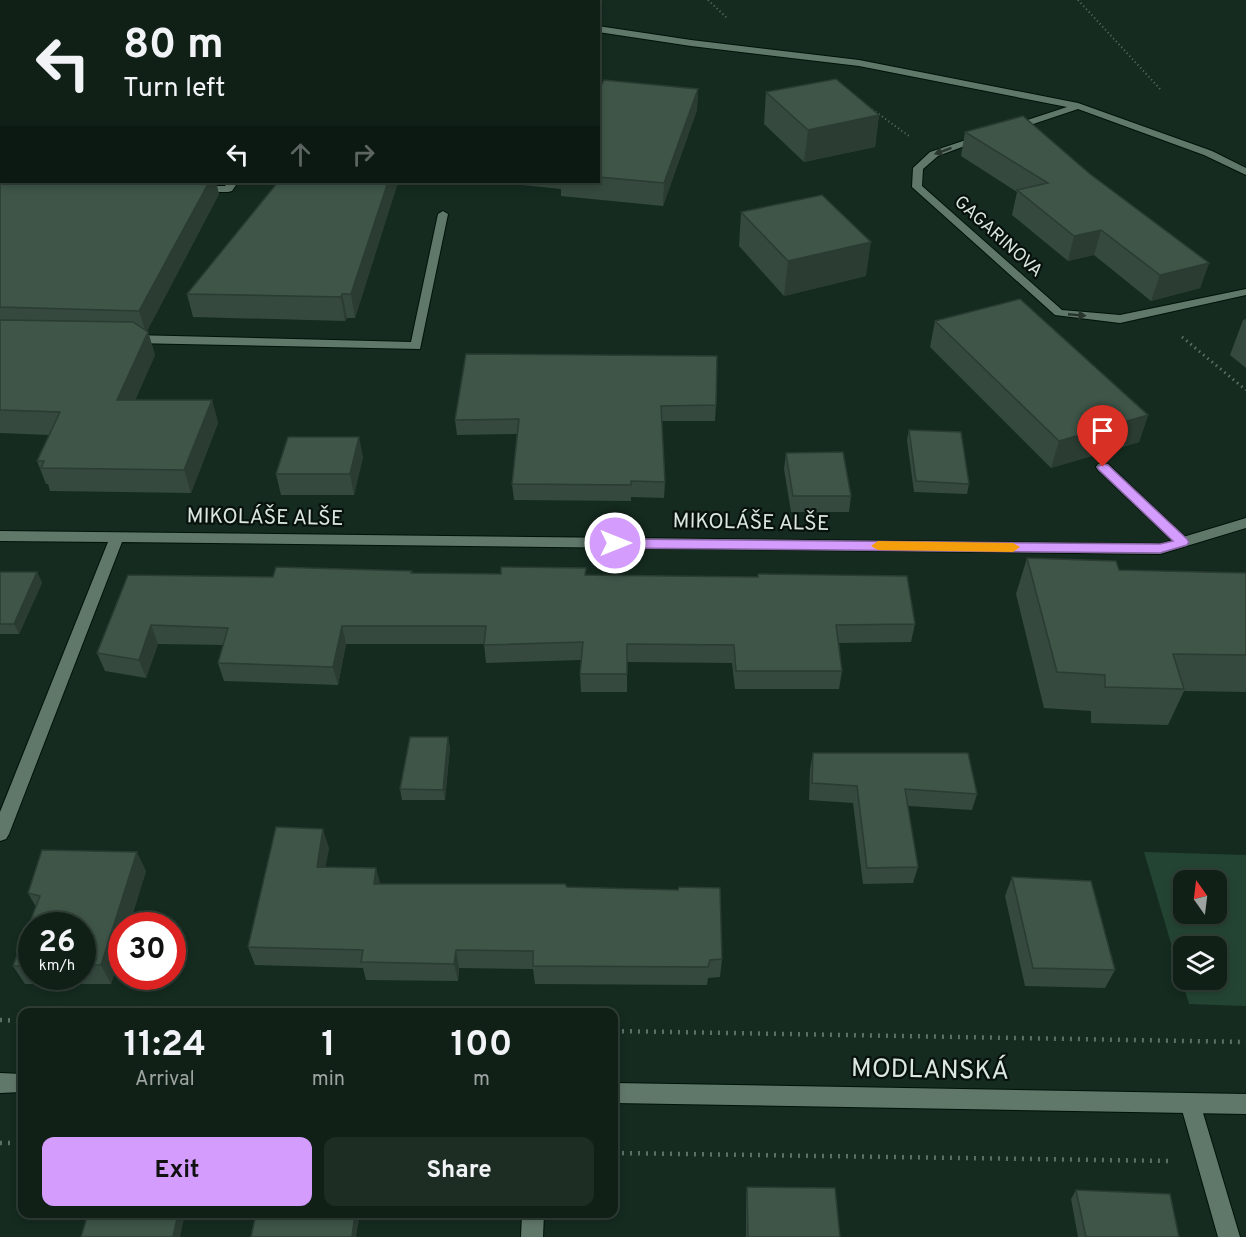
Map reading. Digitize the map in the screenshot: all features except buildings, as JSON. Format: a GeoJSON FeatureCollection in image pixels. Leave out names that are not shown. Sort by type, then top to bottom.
{"type":"FeatureCollection","features":[{"type":"Feature","properties":{"kind":"street"},"geometry":{"type":"LineString","coordinates":[[600,29],[691,44],[859,63],[1078,106],[1208,153],[1246,172]]}},
{"type":"Feature","properties":{"kind":"street"},"geometry":{"type":"LineString","coordinates":[[934,154],[1078,106]]}},
{"type":"Feature","properties":{"kind":"street","name":"GAGARINOVA"},"geometry":{"type":"LineString","coordinates":[[934,154],[918,168],[917,187],[1059,314],[1120,319],[1246,292]]}},
{"type":"Feature","properties":{"kind":"street"},"geometry":{"type":"LineString","coordinates":[[182,189],[228,189],[232,183]]}},
{"type":"Feature","properties":{"kind":"street"},"geometry":{"type":"LineString","coordinates":[[119,339],[416,346],[443,213]]}},
{"type":"Feature","properties":{"kind":"street"},"geometry":{"type":"LineString","coordinates":[[1103,467],[1182,542]]}},
{"type":"Feature","properties":{"kind":"street","name":"MIKOLÁŠE ALŠE"},"geometry":{"type":"LineString","coordinates":[[0,537],[1160,549],[1246,523]]}},
{"type":"Feature","properties":{"kind":"street"},"geometry":{"type":"LineString","coordinates":[[0,834],[117,538]]}},
{"type":"Feature","properties":{"kind":"street"},"geometry":{"type":"LineString","coordinates":[[0,1083],[18,1083]]}},
{"type":"Feature","properties":{"kind":"street","name":"MODLANSKÁ"},"geometry":{"type":"LineString","coordinates":[[618,1093],[1246,1104]]}},
{"type":"Feature","properties":{"kind":"street"},"geometry":{"type":"LineString","coordinates":[[1190,1102],[1229,1237]]}},
{"type":"Feature","properties":{"kind":"street"},"geometry":{"type":"LineString","coordinates":[[532,1237],[533,1218]]}},
{"type":"Feature","properties":{"kind":"path"},"geometry":{"type":"LineString","coordinates":[[1078,0],[1161,90]]}},
{"type":"Feature","properties":{"kind":"path"},"geometry":{"type":"LineString","coordinates":[[866,105],[934,154]]}},
{"type":"Feature","properties":{"kind":"path"},"geometry":{"type":"LineString","coordinates":[[1151,312],[1246,390]]}},
{"type":"Feature","properties":{"kind":"path"},"geometry":{"type":"LineString","coordinates":[[0,1020],[18,1021]]}},
{"type":"Feature","properties":{"kind":"path"},"geometry":{"type":"LineString","coordinates":[[618,1031],[1246,1042]]}},
{"type":"Feature","properties":{"kind":"path"},"geometry":{"type":"LineString","coordinates":[[0,1143],[18,1143]]}},
{"type":"Feature","properties":{"kind":"path"},"geometry":{"type":"LineString","coordinates":[[618,1153],[1207,1161]]}},
{"type":"Feature","properties":{"kind":"green space"},"geometry":{"type":"Polygon","coordinates":[[[1144,852],[1246,855],[1246,1006],[1189,1004],[1185,990],[1227,990],[1227,936],[1173,936],[1173,950],[1144,852]]]}},
{"type":"Feature","properties":{"kind":"slow traffic"},"geometry":{"type":"LineString","coordinates":[[878,546],[1013,547]]}},
{"type":"Feature","properties":{"kind":"route"},"geometry":{"type":"LineString","coordinates":[[615,543],[1160,549],[1182,542],[1103,467]]}}]}
